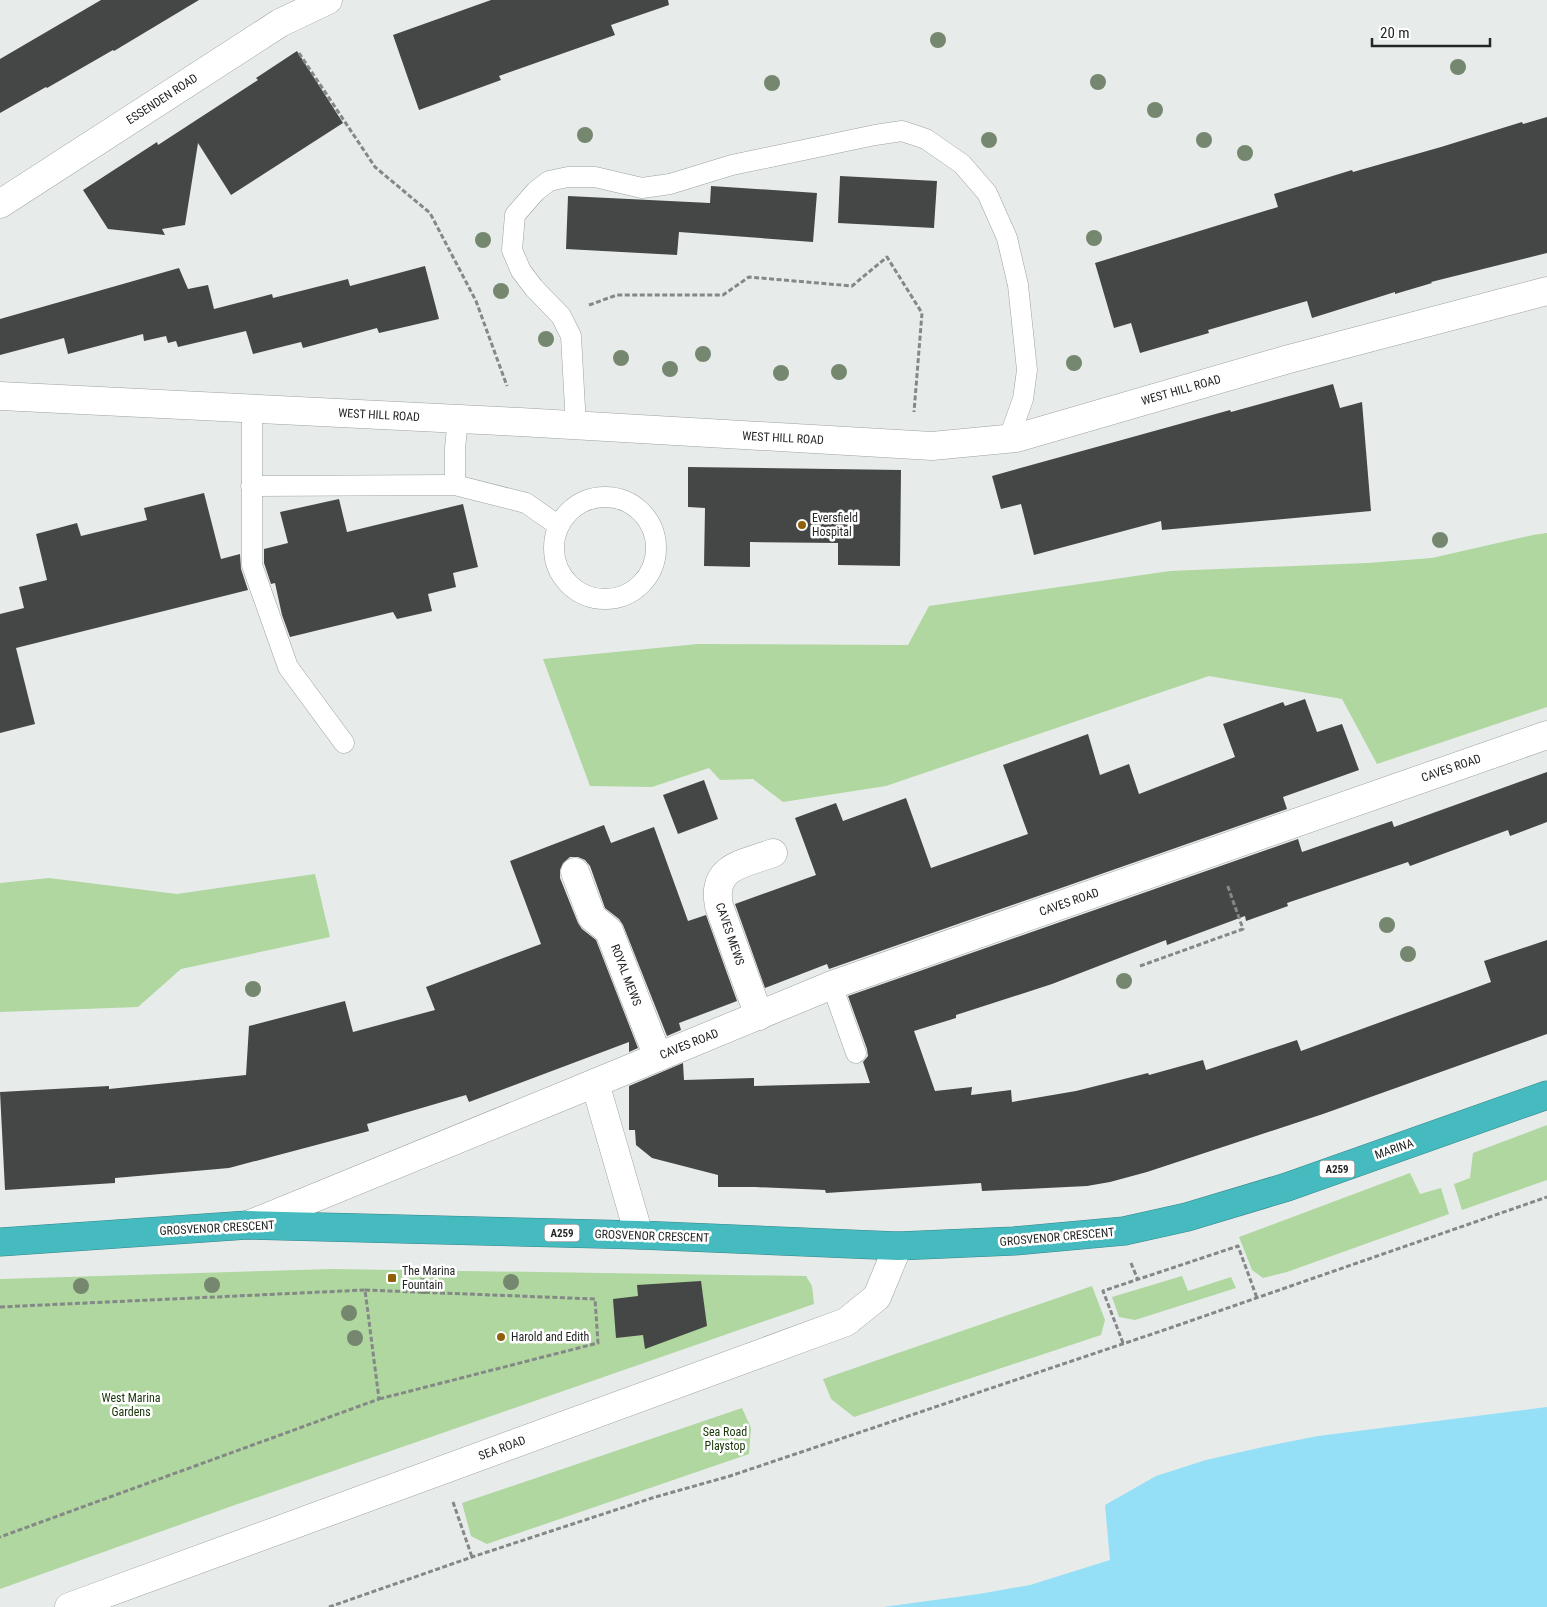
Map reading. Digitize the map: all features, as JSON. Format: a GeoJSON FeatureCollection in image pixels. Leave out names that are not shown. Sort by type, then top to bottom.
{"type":"FeatureCollection","features":[{"type":"Feature","properties":{"kind":"highway","name":"MARINA"},"geometry":{"type":"LineString","coordinates":[[1124,1231],[1187,1217],[1287,1187],[1547,1095]]}},
{"type":"Feature","properties":{"kind":"highway","name":"GROSVENOR CRESCENT"},"geometry":{"type":"LineString","coordinates":[[0,1242],[248,1224],[639,1235],[898,1246],[1014,1241],[1124,1231]]}},
{"type":"Feature","properties":{"kind":"street","name":"ESSENDEN ROAD"},"geometry":{"type":"LineString","coordinates":[[0,204],[280,23],[328,0]]}},
{"type":"Feature","properties":{"kind":"street","name":"WEST HILL ROAD"},"geometry":{"type":"LineString","coordinates":[[0,396],[520,422],[932,446],[1026,435],[1289,359],[1547,291]]}},
{"type":"Feature","properties":{"kind":"street","name":"CAVES ROAD"},"geometry":{"type":"LineString","coordinates":[[248,1224],[832,985],[1547,735]]}},
{"type":"Feature","properties":{"kind":"street","name":"CAVES MEWS"},"geometry":{"type":"LineString","coordinates":[[759,1016],[719,906],[717,894],[718,885],[723,875],[731,868],[772,853]]}},
{"type":"Feature","properties":{"kind":"street","name":"ROYAL MEWS"},"geometry":{"type":"LineString","coordinates":[[575,872],[592,917],[609,931],[658,1057]]}},
{"type":"Feature","properties":{"kind":"street"},"geometry":{"type":"LineString","coordinates":[[595,1083],[639,1235]]}},
{"type":"Feature","properties":{"kind":"street","name":"SEA ROAD"},"geometry":{"type":"LineString","coordinates":[[69,1607],[846,1322],[877,1297],[898,1246]]}},
{"type":"Feature","properties":{"kind":"lane"},"geometry":{"type":"LineString","coordinates":[[576,426],[571,336],[561,316],[521,271],[512,250],[515,215],[531,196],[550,181],[568,178],[595,177],[642,188],[670,184],[732,165],[902,131],[926,139],[962,164],[987,192],[1007,238],[1018,285],[1027,370],[1023,399],[1009,438]]}},
{"type":"Feature","properties":{"kind":"lane"},"geometry":{"type":"LineString","coordinates":[[252,409],[252,565],[288,667],[344,743]]}},
{"type":"Feature","properties":{"kind":"lane"},"geometry":{"type":"LineString","coordinates":[[455,485],[455,448],[458,419]]}},
{"type":"Feature","properties":{"kind":"lane"},"geometry":{"type":"LineString","coordinates":[[251,486],[455,485],[526,503],[559,526]]}},
{"type":"Feature","properties":{"kind":"lane"},"geometry":{"type":"LineString","coordinates":[[600,497],[617,498],[633,505],[646,517],[654,531],[656,548],[654,565],[646,579],[634,591],[619,597],[602,599],[586,596],[572,587],[561,574],[555,559],[554,542],[559,526],[569,512],[583,502],[600,497]]}},
{"type":"Feature","properties":{"kind":"lane"},"geometry":{"type":"LineString","coordinates":[[832,985],[856,1053]]}},
{"type":"Feature","properties":{"kind":"path"},"geometry":{"type":"LineString","coordinates":[[280,23],[375,167],[430,213],[476,301],[520,422]]}},
{"type":"Feature","properties":{"kind":"path"},"geometry":{"type":"LineString","coordinates":[[561,316],[617,295],[723,295],[749,277],[852,286],[886,258],[922,313],[912,445]]}},
{"type":"Feature","properties":{"kind":"path"},"geometry":{"type":"LineString","coordinates":[[1140,966],[1244,929],[1216,850]]}},
{"type":"Feature","properties":{"kind":"path"},"geometry":{"type":"LineString","coordinates":[[329,1607],[472,1557],[652,1498],[730,1476],[1257,1298],[1547,1197]]}},
{"type":"Feature","properties":{"kind":"path"},"geometry":{"type":"LineString","coordinates":[[1123,1343],[1104,1291],[1238,1246],[1257,1298]]}},
{"type":"Feature","properties":{"kind":"path"},"geometry":{"type":"LineString","coordinates":[[0,1307],[365,1290],[595,1299],[598,1343],[379,1399],[0,1537]]}},
{"type":"Feature","properties":{"kind":"path"},"geometry":{"type":"LineString","coordinates":[[365,1290],[379,1399]]}},
{"type":"Feature","properties":{"kind":"path"},"geometry":{"type":"LineString","coordinates":[[454,1504],[472,1557]]}},
{"type":"Feature","properties":{"kind":"green space"},"geometry":{"type":"Polygon","coordinates":[[[1547,533],[1547,707],[1377,764],[1342,699],[1209,676],[886,786],[783,802],[753,779],[720,780],[709,768],[652,787],[590,786],[543,659],[698,644],[908,645],[929,606],[1170,571],[1367,563],[1432,558],[1547,533]]]}},
{"type":"Feature","properties":{"kind":"green space"},"geometry":{"type":"Polygon","coordinates":[[[315,874],[330,937],[181,969],[138,1007],[0,1012],[0,883],[49,878],[177,894],[315,874]]]}},
{"type":"Feature","properties":{"kind":"green space"},"geometry":{"type":"Polygon","coordinates":[[[1547,1125],[1547,1180],[1462,1210],[1454,1184],[1470,1178],[1473,1153],[1547,1125]]]}},
{"type":"Feature","properties":{"kind":"green space"},"geometry":{"type":"Polygon","coordinates":[[[1410,1173],[1420,1194],[1441,1188],[1449,1214],[1287,1272],[1263,1278],[1252,1270],[1239,1237],[1410,1173]]]}},
{"type":"Feature","properties":{"kind":"green space","name":"West Marina Gardens"},"geometry":{"type":"Polygon","coordinates":[[[332,1269],[806,1276],[812,1286],[814,1304],[235,1505],[0,1589],[0,1279],[332,1269]]]}},
{"type":"Feature","properties":{"kind":"green space"},"geometry":{"type":"Polygon","coordinates":[[[1182,1276],[1188,1291],[1231,1277],[1236,1288],[1135,1320],[1119,1317],[1112,1297],[1182,1276]]]}},
{"type":"Feature","properties":{"kind":"green space"},"geometry":{"type":"Polygon","coordinates":[[[1092,1286],[1105,1320],[1101,1335],[854,1417],[831,1399],[823,1379],[1092,1286]]]}},
{"type":"Feature","properties":{"kind":"green space","name":"Sea Road Playstop"},"geometry":{"type":"Polygon","coordinates":[[[742,1408],[751,1428],[749,1454],[487,1544],[471,1536],[462,1503],[742,1408]]]}},
{"type":"Feature","properties":{"kind":"water"},"geometry":{"type":"Polygon","coordinates":[[[1547,1407],[1547,1607],[883,1607],[1030,1585],[1110,1560],[1105,1505],[1156,1476],[1206,1460],[1318,1436],[1547,1407]]]}},
{"type":"Feature","properties":{"kind":"building"},"geometry":{"type":"Polygon","coordinates":[[[101,0],[199,0],[114,51],[0,113],[0,59],[101,0]]]}},
{"type":"Feature","properties":{"kind":"building"},"geometry":{"type":"Polygon","coordinates":[[[491,0],[668,0],[669,5],[611,25],[615,35],[499,76],[501,80],[419,110],[393,35],[491,0]]]}},
{"type":"Feature","properties":{"kind":"building"},"geometry":{"type":"Polygon","coordinates":[[[297,51],[343,123],[231,195],[198,143],[185,225],[162,229],[165,235],[108,229],[83,190],[157,142],[158,145],[258,80],[256,78],[297,51]]]}},
{"type":"Feature","properties":{"kind":"building"},"geometry":{"type":"Polygon","coordinates":[[[1547,117],[1547,253],[1431,282],[1312,318],[1307,301],[1208,330],[1209,333],[1140,353],[1131,323],[1114,328],[1095,263],[1278,207],[1274,194],[1522,122],[1523,124],[1547,117]]]}},
{"type":"Feature","properties":{"kind":"building"},"geometry":{"type":"Polygon","coordinates":[[[840,176],[937,181],[934,228],[838,223],[840,176]]]}},
{"type":"Feature","properties":{"kind":"building"},"geometry":{"type":"Polygon","coordinates":[[[711,186],[817,193],[813,242],[679,232],[677,255],[566,249],[568,196],[710,203],[711,186]]]}},
{"type":"Feature","properties":{"kind":"building"},"geometry":{"type":"Polygon","coordinates":[[[425,266],[439,319],[379,333],[377,328],[303,348],[301,342],[253,354],[246,331],[178,347],[176,341],[168,343],[166,336],[144,341],[143,334],[68,354],[64,338],[0,355],[0,319],[179,268],[188,289],[208,285],[214,309],[272,294],[273,298],[348,279],[350,286],[425,266]]]}},
{"type":"Feature","properties":{"kind":"building"},"geometry":{"type":"Polygon","coordinates":[[[1333,384],[1340,408],[1362,402],[1371,511],[1162,530],[1161,521],[1034,555],[1021,504],[1001,509],[992,476],[1230,410],[1231,412],[1333,384]]]}},
{"type":"Feature","properties":{"kind":"building","name":"Eversfield Hospital"},"geometry":{"type":"Polygon","coordinates":[[[688,467],[901,470],[900,566],[838,565],[838,543],[750,542],[750,567],[704,566],[705,508],[688,507],[688,467]]]}},
{"type":"Feature","properties":{"kind":"building"},"geometry":{"type":"Polygon","coordinates":[[[204,493],[221,559],[240,554],[241,569],[248,590],[16,648],[35,724],[0,733],[0,614],[24,608],[19,587],[47,580],[36,534],[77,523],[81,536],[147,520],[144,508],[204,493]]]}},
{"type":"Feature","properties":{"kind":"building"},"geometry":{"type":"Polygon","coordinates":[[[339,499],[347,532],[463,504],[478,567],[453,573],[456,587],[428,594],[432,611],[397,619],[393,612],[290,637],[282,615],[275,583],[271,584],[264,563],[264,549],[288,543],[280,512],[339,499]]]}},
{"type":"Feature","properties":{"kind":"building"},"geometry":{"type":"Polygon","coordinates":[[[1305,699],[1317,732],[1342,724],[1359,770],[1283,797],[1287,809],[829,969],[827,964],[765,988],[735,904],[816,875],[795,818],[836,803],[843,821],[906,798],[931,868],[1028,834],[1003,765],[1088,734],[1100,775],[1129,764],[1139,794],[1235,757],[1223,724],[1283,702],[1285,706],[1305,699]]]}},
{"type":"Feature","properties":{"kind":"building"},"geometry":{"type":"Polygon","coordinates":[[[1547,772],[1547,822],[1510,836],[1508,830],[1410,866],[1408,862],[1287,903],[1288,906],[1246,921],[1245,916],[1167,945],[1166,940],[1052,984],[956,1015],[956,1018],[914,1031],[935,1091],[972,1087],[971,1095],[1011,1090],[1012,1102],[1076,1091],[1148,1073],[1149,1075],[1203,1060],[1206,1070],[1297,1040],[1301,1051],[1491,982],[1484,961],[1547,940],[1547,1034],[1323,1114],[1147,1172],[1087,1186],[982,1191],[981,1183],[826,1193],[825,1190],[718,1187],[718,1175],[652,1158],[636,1145],[635,1130],[629,1130],[629,1086],[683,1063],[684,1080],[754,1078],[754,1086],[870,1083],[863,1062],[868,1056],[867,1049],[848,996],[1298,839],[1302,852],[1392,821],[1394,827],[1547,772]]]}},
{"type":"Feature","properties":{"kind":"building"},"geometry":{"type":"Polygon","coordinates":[[[704,780],[718,819],[678,834],[663,795],[704,780]]]}},
{"type":"Feature","properties":{"kind":"building"},"geometry":{"type":"Polygon","coordinates":[[[604,825],[611,843],[654,827],[688,921],[706,915],[737,1001],[679,1023],[681,1030],[667,1036],[623,925],[619,919],[605,908],[590,866],[585,860],[578,857],[570,857],[563,863],[560,870],[560,878],[578,923],[582,929],[596,940],[638,1048],[629,1052],[629,1042],[469,1102],[466,1095],[367,1124],[369,1131],[229,1168],[115,1178],[115,1183],[5,1190],[0,1092],[109,1086],[109,1089],[246,1075],[249,1026],[345,1001],[353,1032],[435,1010],[426,987],[541,944],[510,861],[604,825]]]}},
{"type":"Feature","properties":{"kind":"building"},"geometry":{"type":"Polygon","coordinates":[[[701,1281],[707,1326],[645,1349],[643,1335],[616,1338],[613,1299],[638,1296],[637,1285],[701,1281]]]}},
{"type":"Feature","properties":{"kind":"place","name":"Eversfield Hospital"},"geometry":{"type":"Point","coordinates":[802,525]}},
{"type":"Feature","properties":{"kind":"place","name":"The Marina Fountain"},"geometry":{"type":"Point","coordinates":[392,1278]}},
{"type":"Feature","properties":{"kind":"place","name":"Harold and Edith"},"geometry":{"type":"Point","coordinates":[501,1337]}}]}
